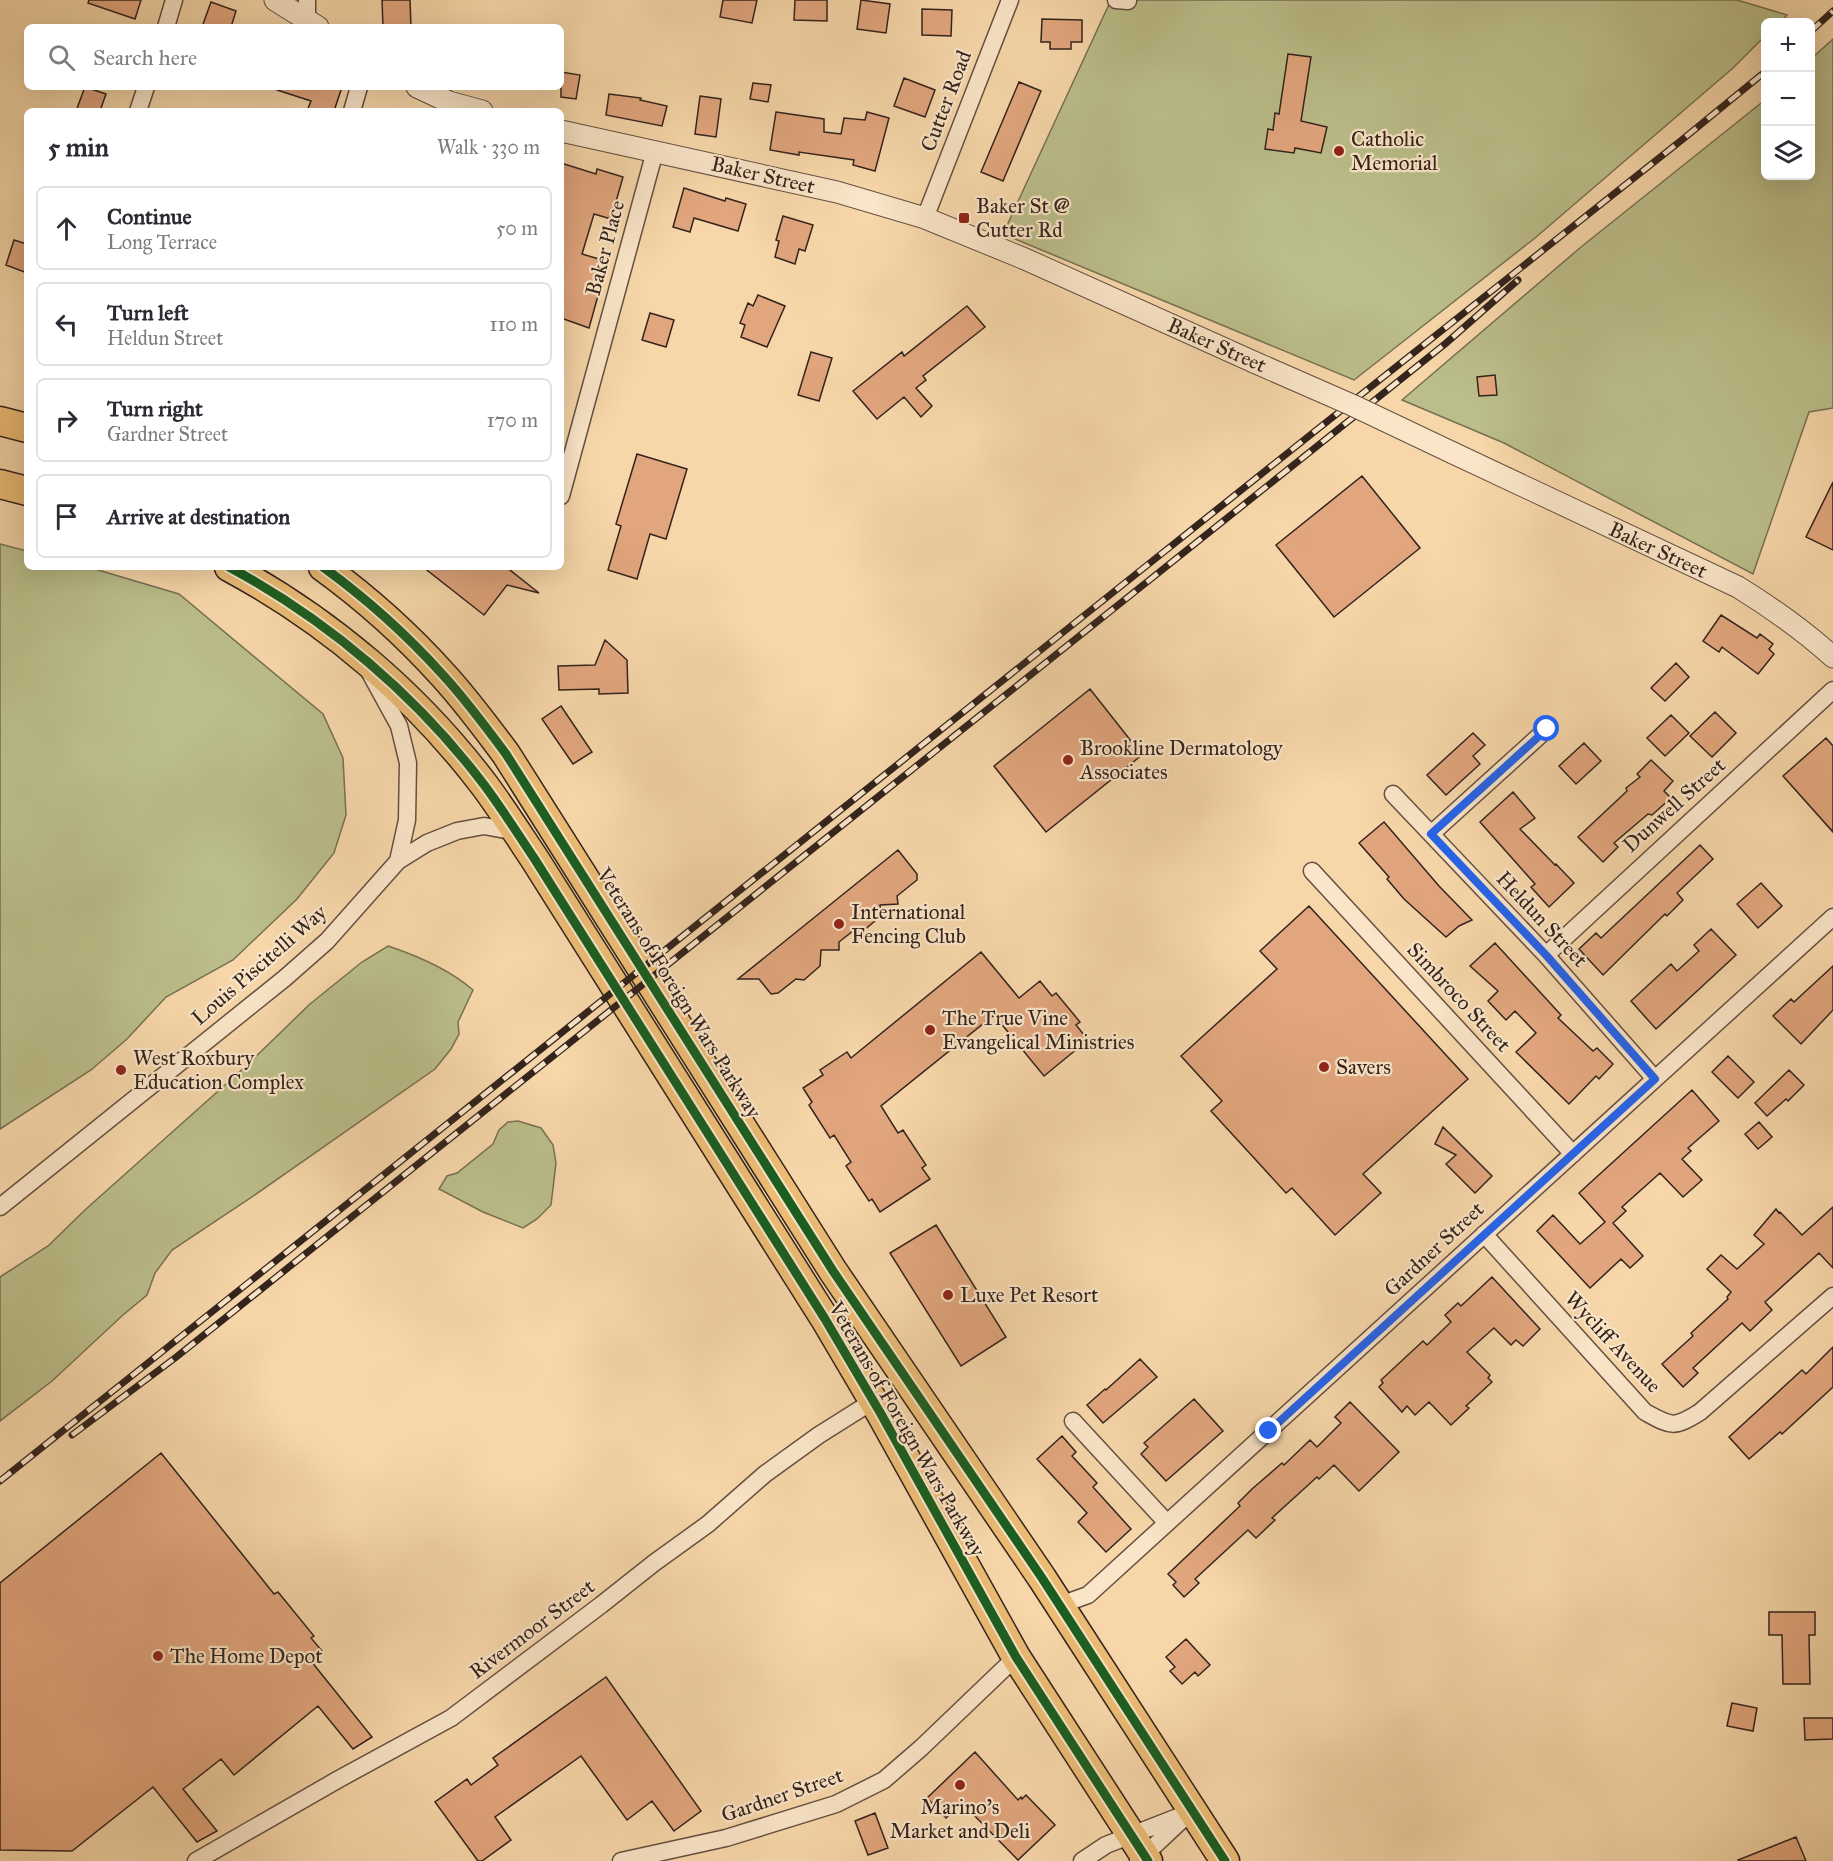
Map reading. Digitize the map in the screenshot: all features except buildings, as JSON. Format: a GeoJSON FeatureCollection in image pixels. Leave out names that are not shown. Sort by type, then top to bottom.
{"type":"FeatureCollection","features":[{"type":"Feature","properties":{"kind":"highway"},"geometry":{"type":"LineString","coordinates":[[0,421],[24,427]]}},
{"type":"Feature","properties":{"kind":"highway"},"geometry":{"type":"LineString","coordinates":[[0,484],[24,490]]}},
{"type":"Feature","properties":{"kind":"highway","name":"Veterans of Foreign Wars Parkway"},"geometry":{"type":"LineString","coordinates":[[234,570],[286,601],[359,654],[410,700],[444,735],[483,783],[517,832],[806,1289],[873,1401],[1017,1657],[1141,1853]]}},
{"type":"Feature","properties":{"kind":"highway","name":"Veterans of Foreign Wars Parkway"},"geometry":{"type":"LineString","coordinates":[[327,570],[382,614],[422,652],[464,699],[506,754],[833,1271],[1060,1605],[1225,1861]]}},
{"type":"Feature","properties":{"kind":"street"},"geometry":{"type":"LineString","coordinates":[[167,24],[174,0]]}},
{"type":"Feature","properties":{"kind":"street"},"geometry":{"type":"LineString","coordinates":[[275,0],[311,16]]}},
{"type":"Feature","properties":{"kind":"street","name":"Cutter Road"},"geometry":{"type":"LineString","coordinates":[[925,218],[1010,0]]}},
{"type":"Feature","properties":{"kind":"street"},"geometry":{"type":"LineString","coordinates":[[139,108],[145,90]]}},
{"type":"Feature","properties":{"kind":"street"},"geometry":{"type":"LineString","coordinates":[[353,108],[358,90]]}},
{"type":"Feature","properties":{"kind":"street"},"geometry":{"type":"LineString","coordinates":[[423,90],[449,102],[471,108]]}},
{"type":"Feature","properties":{"kind":"street","name":"Baker Street"},"geometry":{"type":"LineString","coordinates":[[564,132],[837,192],[925,218],[1025,259],[1352,405],[1738,587],[1773,608],[1808,634],[1833,657]]}},
{"type":"Feature","properties":{"kind":"street","name":"Baker Place"},"geometry":{"type":"LineString","coordinates":[[564,485],[655,151]]}},
{"type":"Feature","properties":{"kind":"street","name":"Louis Piscitelli Way"},"geometry":{"type":"LineString","coordinates":[[359,654],[399,726],[408,763],[407,820],[398,861]]}},
{"type":"Feature","properties":{"kind":"street","name":"Dunwell Street"},"geometry":{"type":"LineString","coordinates":[[1546,955],[1833,690]]}},
{"type":"Feature","properties":{"kind":"street"},"geometry":{"type":"LineString","coordinates":[[1431,834],[1547,729]]}},
{"type":"Feature","properties":{"kind":"street","name":"Heldun Street"},"geometry":{"type":"LineString","coordinates":[[1393,794],[1546,955],[1655,1079]]}},
{"type":"Feature","properties":{"kind":"street","name":"Louis Piscitelli Way"},"geometry":{"type":"LineString","coordinates":[[0,1207],[285,978],[327,941],[398,861],[427,843],[457,831],[484,826],[517,832]]}},
{"type":"Feature","properties":{"kind":"street","name":"Simbroco Street"},"geometry":{"type":"LineString","coordinates":[[1312,871],[1573,1154]]}},
{"type":"Feature","properties":{"kind":"street","name":"Gardner Street"},"geometry":{"type":"LineString","coordinates":[[1060,1605],[1088,1595],[1833,917]]}},
{"type":"Feature","properties":{"kind":"street","name":"Wycliff Avenue"},"geometry":{"type":"LineString","coordinates":[[1484,1234],[1645,1412],[1668,1424],[1683,1423],[1700,1412],[1833,1296]]}},
{"type":"Feature","properties":{"kind":"street","name":"Rivermoor Street"},"geometry":{"type":"LineString","coordinates":[[196,1861],[451,1718],[708,1524],[765,1474],[819,1435],[873,1401]]}},
{"type":"Feature","properties":{"kind":"street"},"geometry":{"type":"LineString","coordinates":[[1073,1421],[1167,1523]]}},
{"type":"Feature","properties":{"kind":"street","name":"Gardner Street"},"geometry":{"type":"LineString","coordinates":[[621,1861],[730,1837],[836,1804],[865,1790],[884,1780],[921,1748],[1017,1657]]}},
{"type":"Feature","properties":{"kind":"street"},"geometry":{"type":"LineString","coordinates":[[1141,1853],[1193,1811]]}},
{"type":"Feature","properties":{"kind":"street"},"geometry":{"type":"LineString","coordinates":[[1141,1853],[1193,1811]]}},
{"type":"Feature","properties":{"kind":"street"},"geometry":{"type":"LineString","coordinates":[[1082,1861],[1106,1845],[1141,1853]]}},
{"type":"Feature","properties":{"kind":"green space","name":"Catholic Memorial"},"geometry":{"type":"Polygon","coordinates":[[[1111,0],[1737,0],[1787,15],[1784,18],[1761,18],[1761,40],[1733,68],[1535,238],[1354,380],[1003,234],[1111,0]]]}},
{"type":"Feature","properties":{"kind":"green space"},"geometry":{"type":"Polygon","coordinates":[[[1833,39],[1833,408],[1809,412],[1753,574],[1504,443],[1402,400],[1581,247],[1761,103],[1761,180],[1815,180],[1815,55],[1833,39]]]}},
{"type":"Feature","properties":{"kind":"green space","name":"West Roxbury Education Complex"},"geometry":{"type":"Polygon","coordinates":[[[0,544],[24,550],[24,570],[98,570],[179,594],[323,714],[343,758],[346,815],[334,853],[297,899],[233,960],[166,997],[127,1039],[91,1070],[0,1129],[0,544]]]}},
{"type":"Feature","properties":{"kind":"green space"},"geometry":{"type":"Polygon","coordinates":[[[388,946],[433,964],[473,990],[458,1022],[459,1034],[451,1049],[435,1069],[172,1250],[155,1273],[147,1295],[52,1381],[0,1421],[0,1277],[48,1246],[86,1209],[244,1068],[310,1004],[362,962],[388,946]]]}},
{"type":"Feature","properties":{"kind":"green space"},"geometry":{"type":"Polygon","coordinates":[[[518,1121],[541,1128],[553,1145],[556,1163],[551,1205],[537,1219],[523,1228],[483,1212],[439,1189],[447,1176],[457,1173],[493,1144],[499,1130],[508,1122],[518,1121]]]}},
{"type":"Feature","properties":{"kind":"railway"},"geometry":{"type":"LineString","coordinates":[[1815,27],[1833,11]]}},
{"type":"Feature","properties":{"kind":"railway"},"geometry":{"type":"LineString","coordinates":[[0,1481],[1765,72]]}},
{"type":"Feature","properties":{"kind":"railway"},"geometry":{"type":"LineString","coordinates":[[72,1435],[175,1358],[1445,344],[1518,280]]}},
{"type":"Feature","properties":{"kind":"cycle path"},"geometry":{"type":"LineString","coordinates":[[234,570],[302,611],[369,663],[430,721],[459,753],[491,795],[534,858],[825,1319],[881,1414],[1016,1657],[1148,1861]]}},
{"type":"Feature","properties":{"kind":"cycle path"},"geometry":{"type":"LineString","coordinates":[[327,570],[371,605],[415,646],[460,694],[506,754],[833,1271],[1042,1578],[1225,1861]]}},
{"type":"Feature","properties":{"kind":"place","name":"Catholic Memorial"},"geometry":{"type":"Point","coordinates":[1339,151]}},
{"type":"Feature","properties":{"kind":"place","name":"Baker St @ Cutter Rd"},"geometry":{"type":"Point","coordinates":[964,218]}},
{"type":"Feature","properties":{"kind":"place","name":"Brookline Dermatology Associates"},"geometry":{"type":"Point","coordinates":[1068,760]}},
{"type":"Feature","properties":{"kind":"place","name":"International Fencing Club"},"geometry":{"type":"Point","coordinates":[839,924]}},
{"type":"Feature","properties":{"kind":"place","name":"The True Vine Evangelical Ministries"},"geometry":{"type":"Point","coordinates":[930,1030]}},
{"type":"Feature","properties":{"kind":"place","name":"Savers"},"geometry":{"type":"Point","coordinates":[1324,1067]}},
{"type":"Feature","properties":{"kind":"place","name":"West Roxbury Education Complex"},"geometry":{"type":"Point","coordinates":[121,1070]}},
{"type":"Feature","properties":{"kind":"place","name":"Luxe Pet Resort"},"geometry":{"type":"Point","coordinates":[948,1295]}},
{"type":"Feature","properties":{"kind":"place","name":"The Home Depot"},"geometry":{"type":"Point","coordinates":[158,1656]}},
{"type":"Feature","properties":{"kind":"place","name":"Marino's Market and Deli"},"geometry":{"type":"Point","coordinates":[960,1785]}},
{"type":"Feature","properties":{"kind":"route"},"geometry":{"type":"LineString","coordinates":[[1269,1431],[1655,1079],[1546,955],[1431,834],[1547,729]]}}]}
